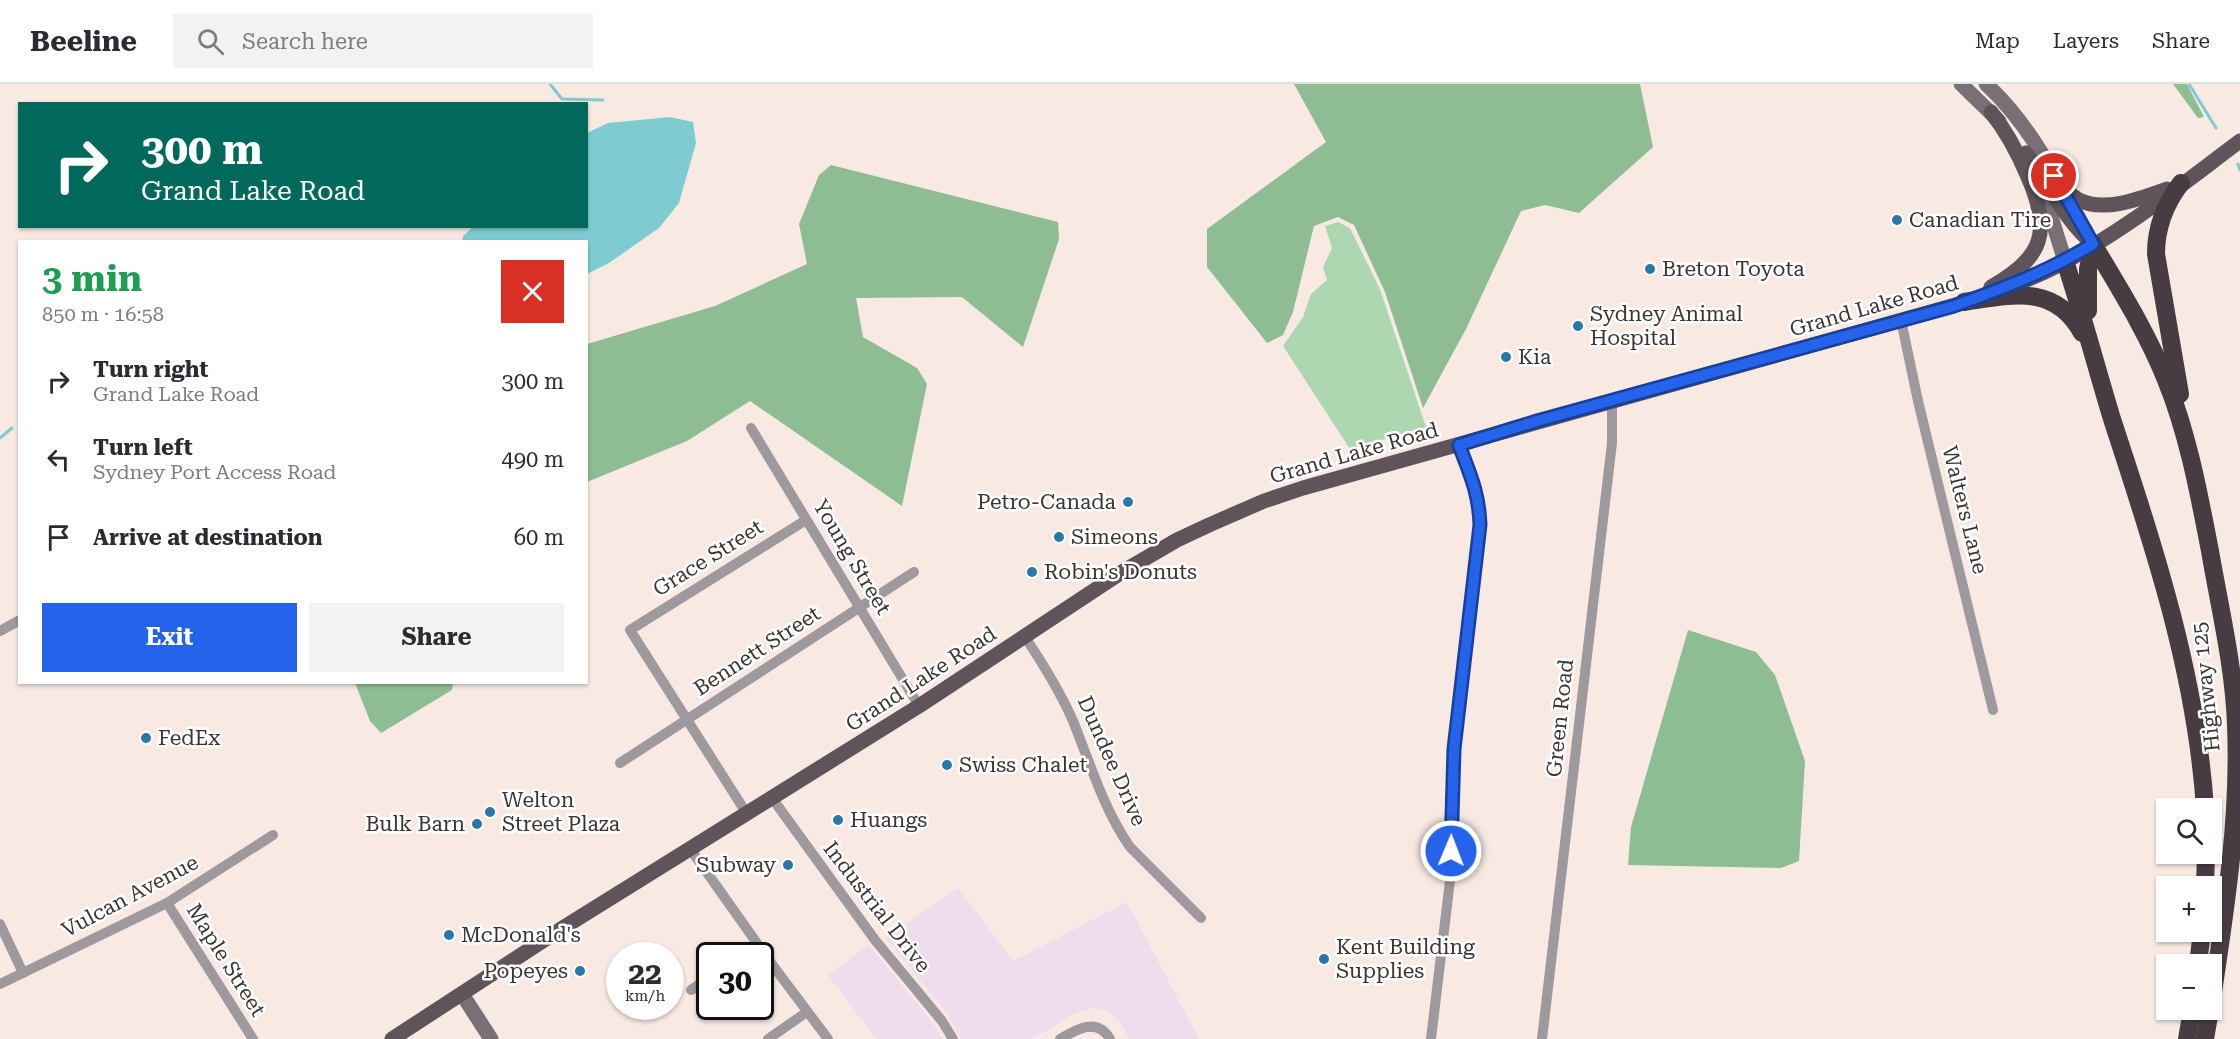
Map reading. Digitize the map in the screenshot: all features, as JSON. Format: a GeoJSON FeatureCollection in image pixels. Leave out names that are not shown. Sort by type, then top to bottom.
{"type":"FeatureCollection","features":[{"type":"Feature","properties":{"kind":"highway"},"geometry":{"type":"LineString","coordinates":[[2181,183],[2169,200],[2161,221],[2156,243],[2156,259],[2203,517]]}},
{"type":"Feature","properties":{"kind":"highway"},"geometry":{"type":"LineString","coordinates":[[2093,244],[2088,269],[2087,297],[2090,331],[2096,360]]}},
{"type":"Feature","properties":{"kind":"highway","name":"Highway 125"},"geometry":{"type":"LineString","coordinates":[[2093,244],[2148,340],[2166,380],[2181,424],[2203,517],[2230,666],[2236,726],[2236,771],[2231,851],[2218,954]]}},
{"type":"Feature","properties":{"kind":"highway","name":"Highway 125"},"geometry":{"type":"LineString","coordinates":[[2065,261],[2159,565],[2184,661],[2198,739],[2204,798]]}},
{"type":"Feature","properties":{"kind":"highway"},"geometry":{"type":"LineString","coordinates":[[1964,302],[2024,295],[2047,300],[2065,311],[2075,321],[2084,336],[2112,418]]}},
{"type":"Feature","properties":{"kind":"highway"},"geometry":{"type":"LineString","coordinates":[[2187,1039],[2190,1020]]}},
{"type":"Feature","properties":{"kind":"highway"},"geometry":{"type":"LineString","coordinates":[[2205,1039],[2208,1020]]}},
{"type":"Feature","properties":{"kind":"main road"},"geometry":{"type":"LineString","coordinates":[[1961,84],[1991,112],[2020,146],[2067,216],[2079,232],[2093,244]]}},
{"type":"Feature","properties":{"kind":"main road"},"geometry":{"type":"LineString","coordinates":[[1986,84],[2013,113],[2054,176],[2093,244]]}},
{"type":"Feature","properties":{"kind":"main road"},"geometry":{"type":"LineString","coordinates":[[1991,112],[2016,142],[2033,174],[2047,204],[2065,261]]}},
{"type":"Feature","properties":{"kind":"main road"},"geometry":{"type":"LineString","coordinates":[[1964,302],[1999,283],[2020,267],[2036,248],[2042,226],[2038,204],[2021,160],[1991,112]]}},
{"type":"Feature","properties":{"kind":"main road","name":"Grand Lake Road"},"geometry":{"type":"LineString","coordinates":[[392,1039],[540,943],[919,706],[1122,572],[1177,540],[1264,501],[1303,488],[1901,320],[2006,288],[2065,261],[2136,218],[2240,141]]}},
{"type":"Feature","properties":{"kind":"main road"},"geometry":{"type":"LineString","coordinates":[[2054,176],[2078,200],[2098,205],[2137,199],[2181,183]]}},
{"type":"Feature","properties":{"kind":"main road"},"geometry":{"type":"LineString","coordinates":[[462,994],[491,1039]]}},
{"type":"Feature","properties":{"kind":"street","name":"Walters Lane"},"geometry":{"type":"LineString","coordinates":[[1901,320],[1918,400],[1994,710]]}},
{"type":"Feature","properties":{"kind":"street","name":"Green Road"},"geometry":{"type":"LineString","coordinates":[[1542,1039],[1612,443],[1612,401]]}},
{"type":"Feature","properties":{"kind":"street","name":"Young Street"},"geometry":{"type":"LineString","coordinates":[[751,428],[919,706]]}},
{"type":"Feature","properties":{"kind":"street"},"geometry":{"type":"LineString","coordinates":[[1431,1039],[1450,876],[1454,749],[1480,525],[1480,508],[1474,480],[1459,445]]}},
{"type":"Feature","properties":{"kind":"street","name":"Grace Street"},"geometry":{"type":"LineString","coordinates":[[687,719],[630,630],[806,520]]}},
{"type":"Feature","properties":{"kind":"street","name":"Bennett Street"},"geometry":{"type":"LineString","coordinates":[[620,763],[915,572]]}},
{"type":"Feature","properties":{"kind":"street"},"geometry":{"type":"LineString","coordinates":[[0,631],[18,621]]}},
{"type":"Feature","properties":{"kind":"street","name":"Dundee Drive"},"geometry":{"type":"LineString","coordinates":[[1025,637],[1050,674],[1062,697],[1124,839],[1201,918]]}},
{"type":"Feature","properties":{"kind":"street"},"geometry":{"type":"LineString","coordinates":[[687,719],[747,814]]}},
{"type":"Feature","properties":{"kind":"street","name":"Industrial Drive"},"geometry":{"type":"LineString","coordinates":[[772,798],[875,940],[934,1010],[953,1039]]}},
{"type":"Feature","properties":{"kind":"street","name":"Vulcan Avenue"},"geometry":{"type":"LineString","coordinates":[[0,984],[167,903],[273,835]]}},
{"type":"Feature","properties":{"kind":"street"},"geometry":{"type":"LineString","coordinates":[[691,850],[756,942]]}},
{"type":"Feature","properties":{"kind":"street","name":"Maple Street"},"geometry":{"type":"LineString","coordinates":[[167,903],[253,1039]]}},
{"type":"Feature","properties":{"kind":"street"},"geometry":{"type":"LineString","coordinates":[[0,924],[23,973]]}},
{"type":"Feature","properties":{"kind":"street"},"geometry":{"type":"LineString","coordinates":[[774,967],[828,1039]]}},
{"type":"Feature","properties":{"kind":"street"},"geometry":{"type":"LineString","coordinates":[[691,990],[696,987]]}},
{"type":"Feature","properties":{"kind":"street"},"geometry":{"type":"LineString","coordinates":[[768,1039],[807,1012]]}},
{"type":"Feature","properties":{"kind":"street"},"geometry":{"type":"LineString","coordinates":[[1060,1039],[1088,1026],[1101,1029],[1110,1039]]}},
{"type":"Feature","properties":{"kind":"shaded area"},"geometry":{"type":"Polygon","coordinates":[[[958,888],[1013,961],[1127,902],[1199,1039],[1129,1039],[1120,1022],[1107,1011],[1093,1008],[1076,1013],[1032,1039],[961,1039],[945,1011],[886,938],[958,888]]]}},
{"type":"Feature","properties":{"kind":"shaded area"},"geometry":{"type":"Polygon","coordinates":[[[869,945],[932,1022],[942,1039],[876,1039],[828,975],[869,945]]]}},
{"type":"Feature","properties":{"kind":"green space"},"geometry":{"type":"Polygon","coordinates":[[[1294,84],[1640,84],[1653,147],[1579,213],[1545,205],[1521,211],[1466,329],[1423,408],[1385,292],[1354,225],[1338,217],[1314,226],[1293,312],[1283,335],[1267,343],[1207,267],[1207,229],[1326,142],[1294,84]]]}},
{"type":"Feature","properties":{"kind":"green space"},"geometry":{"type":"Polygon","coordinates":[[[2173,84],[2187,84],[2204,117],[2198,118],[2173,84]]]}},
{"type":"Feature","properties":{"kind":"green space"},"geometry":{"type":"Polygon","coordinates":[[[831,165],[1058,222],[1059,239],[1023,347],[962,297],[856,298],[863,337],[917,368],[927,384],[902,506],[750,401],[687,441],[588,482],[588,344],[715,306],[807,264],[799,224],[819,175],[831,165]]]}},
{"type":"Feature","properties":{"kind":"green space"},"geometry":{"type":"Polygon","coordinates":[[[1338,222],[1350,228],[1380,289],[1426,427],[1350,449],[1283,346],[1303,317],[1311,294],[1327,280],[1323,267],[1332,248],[1325,226],[1338,222]]]}},
{"type":"Feature","properties":{"kind":"green space"},"geometry":{"type":"Polygon","coordinates":[[[1688,630],[1756,652],[1775,675],[1805,761],[1799,861],[1781,868],[1628,865],[1631,827],[1688,630]]]}},
{"type":"Feature","properties":{"kind":"green space"},"geometry":{"type":"Polygon","coordinates":[[[355,684],[453,684],[452,690],[381,733],[370,721],[355,684]]]}},
{"type":"Feature","properties":{"kind":"water"},"geometry":{"type":"Polygon","coordinates":[[[670,117],[693,122],[696,143],[679,203],[659,228],[609,263],[588,274],[588,240],[462,240],[463,236],[472,228],[588,228],[588,133],[608,123],[670,117]]]}},
{"type":"Feature","properties":{"kind":"waterway"},"geometry":{"type":"LineString","coordinates":[[550,84],[562,99],[603,100]]}},
{"type":"Feature","properties":{"kind":"waterway"},"geometry":{"type":"LineString","coordinates":[[2189,84],[2216,128]]}},
{"type":"Feature","properties":{"kind":"waterway"},"geometry":{"type":"LineString","coordinates":[[2238,164],[2240,170]]}},
{"type":"Feature","properties":{"kind":"waterway"},"geometry":{"type":"LineString","coordinates":[[0,438],[12,428]]}},
{"type":"Feature","properties":{"kind":"place","name":"Canadian Tire"},"geometry":{"type":"Point","coordinates":[1897,220]}},
{"type":"Feature","properties":{"kind":"place","name":"Breton Toyota"},"geometry":{"type":"Point","coordinates":[1650,269]}},
{"type":"Feature","properties":{"kind":"place","name":"Sydney Animal Hospital"},"geometry":{"type":"Point","coordinates":[1578,326]}},
{"type":"Feature","properties":{"kind":"place","name":"Kia"},"geometry":{"type":"Point","coordinates":[1506,357]}},
{"type":"Feature","properties":{"kind":"place","name":"Petro-Canada"},"geometry":{"type":"Point","coordinates":[1128,502]}},
{"type":"Feature","properties":{"kind":"place","name":"Simeons"},"geometry":{"type":"Point","coordinates":[1059,537]}},
{"type":"Feature","properties":{"kind":"place","name":"Robin's Donuts"},"geometry":{"type":"Point","coordinates":[1032,572]}},
{"type":"Feature","properties":{"kind":"place","name":"FedEx"},"geometry":{"type":"Point","coordinates":[146,738]}},
{"type":"Feature","properties":{"kind":"place","name":"Swiss Chalet"},"geometry":{"type":"Point","coordinates":[947,765]}},
{"type":"Feature","properties":{"kind":"place","name":"Welton Street Plaza"},"geometry":{"type":"Point","coordinates":[490,812]}},
{"type":"Feature","properties":{"kind":"place","name":"Huangs"},"geometry":{"type":"Point","coordinates":[838,820]}},
{"type":"Feature","properties":{"kind":"place","name":"Bulk Barn"},"geometry":{"type":"Point","coordinates":[477,824]}},
{"type":"Feature","properties":{"kind":"place","name":"Subway"},"geometry":{"type":"Point","coordinates":[788,865]}},
{"type":"Feature","properties":{"kind":"place","name":"McDonald's"},"geometry":{"type":"Point","coordinates":[449,935]}},
{"type":"Feature","properties":{"kind":"place","name":"Kent Building Supplies"},"geometry":{"type":"Point","coordinates":[1324,959]}},
{"type":"Feature","properties":{"kind":"place","name":"Popeyes"},"geometry":{"type":"Point","coordinates":[580,971]}},
{"type":"Feature","properties":{"kind":"route"},"geometry":{"type":"LineString","coordinates":[[1451,851],[1454,749],[1480,525],[1480,508],[1474,480],[1459,445],[1537,421],[1954,306],[2006,288],[2057,266],[2093,244],[2054,176]]}}]}
